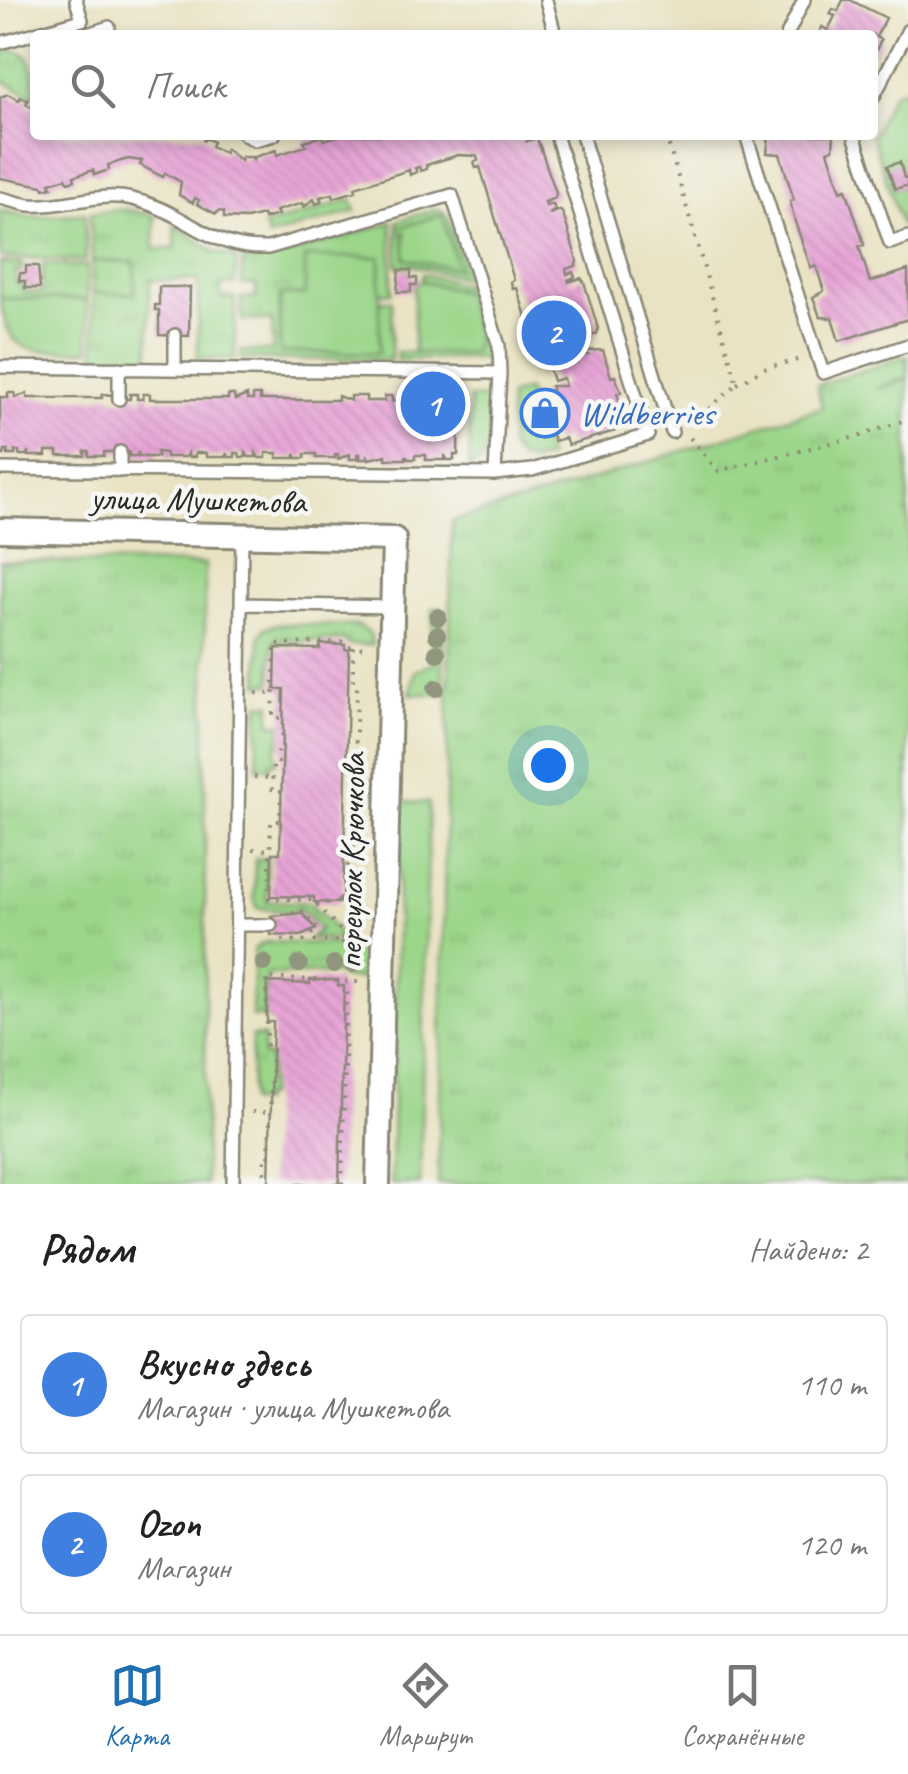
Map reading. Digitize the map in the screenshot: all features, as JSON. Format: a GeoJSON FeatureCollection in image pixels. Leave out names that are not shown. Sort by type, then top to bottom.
{"type":"FeatureCollection","features":[{"type":"Feature","properties":{"kind":"street","name":"улица Мушкетова"},"geometry":{"type":"LineString","coordinates":[[0,530],[394,539]]}},
{"type":"Feature","properties":{"kind":"street","name":"переулок Крючкова"},"geometry":{"type":"LineString","coordinates":[[378,1184],[394,539]]}},
{"type":"Feature","properties":{"kind":"lane"},"geometry":{"type":"LineString","coordinates":[[76,0],[86,30]]}},
{"type":"Feature","properties":{"kind":"lane"},"geometry":{"type":"LineString","coordinates":[[546,0],[554,30]]}},
{"type":"Feature","properties":{"kind":"lane"},"geometry":{"type":"LineString","coordinates":[[789,30],[804,0]]}},
{"type":"Feature","properties":{"kind":"lane"},"geometry":{"type":"LineString","coordinates":[[48,30],[82,20]]}},
{"type":"Feature","properties":{"kind":"lane"},"geometry":{"type":"LineString","coordinates":[[98,30],[109,26]]}},
{"type":"Feature","properties":{"kind":"lane"},"geometry":{"type":"LineString","coordinates":[[878,88],[908,30]]}},
{"type":"Feature","properties":{"kind":"lane"},"geometry":{"type":"LineString","coordinates":[[0,44],[30,35]]}},
{"type":"Feature","properties":{"kind":"lane"},"geometry":{"type":"LineString","coordinates":[[0,469],[495,474],[532,470],[648,435],[558,140]]}},
{"type":"Feature","properties":{"kind":"lane"},"geometry":{"type":"LineString","coordinates":[[584,140],[672,432]]}},
{"type":"Feature","properties":{"kind":"lane"},"geometry":{"type":"LineString","coordinates":[[748,140],[823,372],[908,346]]}},
{"type":"Feature","properties":{"kind":"lane"},"geometry":{"type":"LineString","coordinates":[[856,140],[890,243],[908,237]]}},
{"type":"Feature","properties":{"kind":"lane"},"geometry":{"type":"LineString","coordinates":[[0,198],[31,206],[127,197],[173,212],[218,242],[244,249],[268,248],[452,194],[499,346],[495,474]]}},
{"type":"Feature","properties":{"kind":"lane"},"geometry":{"type":"LineString","coordinates":[[174,368],[175,336]]}},
{"type":"Feature","properties":{"kind":"lane"},"geometry":{"type":"LineString","coordinates":[[0,367],[500,373]]}},
{"type":"Feature","properties":{"kind":"lane"},"geometry":{"type":"LineString","coordinates":[[119,399],[120,368]]}},
{"type":"Feature","properties":{"kind":"lane"},"geometry":{"type":"LineString","coordinates":[[120,452],[120,471]]}},
{"type":"Feature","properties":{"kind":"lane"},"geometry":{"type":"LineString","coordinates":[[233,1184],[242,536]]}},
{"type":"Feature","properties":{"kind":"lane"},"geometry":{"type":"LineString","coordinates":[[242,604],[392,608]]}},
{"type":"Feature","properties":{"kind":"lane"},"geometry":{"type":"LineString","coordinates":[[237,924],[271,926]]}},
{"type":"Feature","properties":{"kind":"path"},"geometry":{"type":"LineString","coordinates":[[667,140],[737,384]]}},
{"type":"Feature","properties":{"kind":"path"},"geometry":{"type":"LineString","coordinates":[[818,355],[764,368],[737,384],[683,431],[718,471],[860,436],[908,419]]}},
{"type":"Feature","properties":{"kind":"path"},"geometry":{"type":"LineString","coordinates":[[369,902],[269,899],[272,821],[280,821],[281,790],[272,790],[272,778],[273,766],[278,766],[278,748],[282,748],[283,718],[273,718],[275,644],[343,642],[354,648],[374,648],[374,640]]}},
{"type":"Feature","properties":{"kind":"path"},"geometry":{"type":"LineString","coordinates":[[348,902],[355,780],[354,648]]}},
{"type":"Feature","properties":{"kind":"path"},"geometry":{"type":"LineString","coordinates":[[256,693],[274,694]]}},
{"type":"Feature","properties":{"kind":"path"},"geometry":{"type":"LineString","coordinates":[[254,777],[272,778]]}},
{"type":"Feature","properties":{"kind":"path"},"geometry":{"type":"LineString","coordinates":[[253,849],[270,850]]}},
{"type":"Feature","properties":{"kind":"path"},"geometry":{"type":"LineString","coordinates":[[266,940],[343,938],[315,903]]}},
{"type":"Feature","properties":{"kind":"path"},"geometry":{"type":"LineString","coordinates":[[280,914],[300,909],[318,929],[303,940]]}},
{"type":"Feature","properties":{"kind":"path"},"geometry":{"type":"LineString","coordinates":[[264,1184],[265,1156],[269,1156],[272,1050],[266,1050],[266,978],[368,982]]}},
{"type":"Feature","properties":{"kind":"path"},"geometry":{"type":"LineString","coordinates":[[342,1184],[346,982]]}},
{"type":"Feature","properties":{"kind":"path"},"geometry":{"type":"LineString","coordinates":[[345,1037],[356,1037]]}},
{"type":"Feature","properties":{"kind":"path"},"geometry":{"type":"LineString","coordinates":[[248,1112],[270,1112]]}},
{"type":"Feature","properties":{"kind":"path"},"geometry":{"type":"LineString","coordinates":[[344,1115],[354,1115]]}},
{"type":"Feature","properties":{"kind":"green space"},"geometry":{"type":"Polygon","coordinates":[[[17,50],[30,61],[30,95],[0,79],[6,51],[17,50]]]}},
{"type":"Feature","properties":{"kind":"green space"},"geometry":{"type":"Polygon","coordinates":[[[908,88],[908,178],[904,178],[899,163],[888,167],[895,189],[908,185],[908,222],[901,225],[873,140],[878,140],[878,123],[893,92],[908,88]]]}},
{"type":"Feature","properties":{"kind":"green space"},"geometry":{"type":"Polygon","coordinates":[[[352,199],[356,211],[268,237],[264,226],[352,199]]]}},
{"type":"Feature","properties":{"kind":"green space"},"geometry":{"type":"Polygon","coordinates":[[[126,209],[155,216],[154,249],[175,249],[175,225],[215,252],[236,257],[235,284],[221,285],[221,298],[235,298],[235,359],[198,359],[198,280],[150,280],[149,357],[95,356],[93,293],[135,293],[134,263],[92,261],[90,213],[126,209]]]}},
{"type":"Feature","properties":{"kind":"green space"},"geometry":{"type":"Polygon","coordinates":[[[435,209],[448,217],[468,279],[415,266],[397,266],[397,234],[405,232],[405,258],[416,259],[441,215],[398,228],[397,221],[435,209]]]}},
{"type":"Feature","properties":{"kind":"green space"},"geometry":{"type":"Polygon","coordinates":[[[0,210],[32,217],[85,213],[86,261],[0,257],[0,210]]]}},
{"type":"Feature","properties":{"kind":"green space"},"geometry":{"type":"Polygon","coordinates":[[[442,215],[458,269],[405,259],[405,232],[397,234],[398,228],[442,215]]]}},
{"type":"Feature","properties":{"kind":"green space"},"geometry":{"type":"Polygon","coordinates":[[[392,222],[392,293],[380,293],[380,258],[306,257],[305,296],[280,296],[281,352],[378,353],[379,301],[392,301],[391,360],[242,359],[241,351],[273,351],[272,320],[242,320],[241,298],[256,298],[256,285],[242,284],[242,259],[271,259],[392,222]]]}},
{"type":"Feature","properties":{"kind":"green space"},"geometry":{"type":"Polygon","coordinates":[[[305,257],[380,257],[379,353],[280,352],[280,295],[305,295],[305,257]]]}},
{"type":"Feature","properties":{"kind":"green space"},"geometry":{"type":"Polygon","coordinates":[[[92,261],[134,262],[135,294],[93,293],[92,261]]]}},
{"type":"Feature","properties":{"kind":"green space"},"geometry":{"type":"Polygon","coordinates":[[[0,262],[22,263],[22,270],[16,271],[16,283],[22,284],[23,292],[43,292],[43,264],[87,266],[87,300],[0,298],[0,262]]]}},
{"type":"Feature","properties":{"kind":"green space"},"geometry":{"type":"Polygon","coordinates":[[[423,274],[470,286],[487,343],[483,358],[397,360],[397,352],[471,353],[464,292],[421,281],[423,274]]]}},
{"type":"Feature","properties":{"kind":"green space"},"geometry":{"type":"Polygon","coordinates":[[[421,281],[464,292],[478,338],[472,353],[414,353],[414,285],[421,281]]]}},
{"type":"Feature","properties":{"kind":"green space"},"geometry":{"type":"Polygon","coordinates":[[[0,298],[87,300],[89,350],[40,350],[18,343],[4,319],[0,298]]]}},
{"type":"Feature","properties":{"kind":"green space"},"geometry":{"type":"Polygon","coordinates":[[[908,356],[908,377],[878,388],[908,379],[908,1184],[438,1184],[452,521],[822,407],[817,385],[908,356]]]}},
{"type":"Feature","properties":{"kind":"green space"},"geometry":{"type":"Polygon","coordinates":[[[527,390],[548,458],[532,462],[519,459],[510,447],[509,396],[527,390]]]}},
{"type":"Feature","properties":{"kind":"green space"},"geometry":{"type":"Polygon","coordinates":[[[470,398],[488,398],[489,429],[484,457],[469,467],[470,398]]]}},
{"type":"Feature","properties":{"kind":"green space"},"geometry":{"type":"Polygon","coordinates":[[[0,561],[205,564],[205,1184],[0,1182],[0,561]]]}},
{"type":"Feature","properties":{"kind":"green space"},"geometry":{"type":"Polygon","coordinates":[[[433,608],[443,608],[443,694],[410,694],[415,671],[432,663],[433,608]]]}},
{"type":"Feature","properties":{"kind":"green space"},"geometry":{"type":"Polygon","coordinates":[[[278,624],[358,626],[370,633],[372,645],[350,645],[344,640],[273,642],[271,684],[259,684],[260,636],[265,628],[278,624]]]}},
{"type":"Feature","properties":{"kind":"green space"},"geometry":{"type":"Polygon","coordinates":[[[259,704],[271,704],[271,723],[281,724],[276,763],[270,763],[269,768],[257,768],[259,704]]]}},
{"type":"Feature","properties":{"kind":"green space"},"geometry":{"type":"Polygon","coordinates":[[[400,802],[429,803],[420,1184],[391,1184],[400,802]]]}},
{"type":"Feature","properties":{"kind":"green space"},"geometry":{"type":"Polygon","coordinates":[[[255,859],[267,859],[267,901],[310,903],[339,933],[339,939],[310,938],[320,929],[301,909],[292,912],[258,908],[254,898],[255,859]]]}},
{"type":"Feature","properties":{"kind":"green space"},"geometry":{"type":"Polygon","coordinates":[[[268,942],[365,948],[365,979],[343,978],[337,973],[266,975],[264,1017],[252,1017],[254,950],[268,942]]]}},
{"type":"Feature","properties":{"kind":"green space"},"geometry":{"type":"Polygon","coordinates":[[[252,1036],[264,1037],[263,1056],[270,1057],[268,1096],[262,1097],[262,1102],[250,1102],[252,1036]]]}},
{"type":"Feature","properties":{"kind":"building"},"geometry":{"type":"Polygon","coordinates":[[[843,0],[850,0],[886,18],[878,33],[878,30],[828,30],[835,16],[830,14],[833,9],[838,11],[843,0]]]}},
{"type":"Feature","properties":{"kind":"building"},"geometry":{"type":"Polygon","coordinates":[[[8,94],[28,100],[30,140],[210,140],[211,146],[224,153],[226,149],[241,161],[241,157],[252,158],[276,150],[277,155],[306,146],[304,141],[308,140],[538,140],[556,193],[555,198],[545,202],[546,206],[553,204],[555,210],[549,214],[560,210],[563,214],[577,260],[576,266],[566,269],[567,274],[573,272],[575,277],[568,280],[581,278],[584,282],[598,328],[597,334],[587,337],[580,348],[583,356],[588,355],[586,351],[603,350],[611,377],[615,376],[621,392],[617,393],[624,419],[614,422],[615,431],[568,445],[565,438],[554,441],[550,428],[546,429],[537,400],[541,398],[539,394],[552,390],[551,386],[565,386],[563,378],[553,381],[549,368],[545,369],[545,357],[535,357],[532,349],[536,348],[517,288],[513,289],[514,280],[480,167],[476,168],[474,162],[477,156],[458,155],[426,165],[427,169],[421,171],[415,168],[417,172],[410,175],[409,170],[334,198],[333,194],[320,197],[322,202],[316,204],[314,199],[304,207],[303,203],[276,211],[278,215],[264,219],[263,215],[224,218],[224,212],[216,214],[197,204],[199,200],[195,198],[193,203],[179,195],[181,182],[140,165],[142,161],[128,159],[108,165],[109,170],[94,175],[93,170],[74,176],[75,180],[68,182],[66,178],[50,183],[52,187],[44,189],[0,178],[0,97],[8,94]]]}},
{"type":"Feature","properties":{"kind":"building"},"geometry":{"type":"Polygon","coordinates":[[[768,140],[834,140],[833,149],[828,151],[861,234],[864,245],[859,246],[870,282],[908,270],[908,319],[839,341],[832,318],[820,317],[813,297],[824,291],[816,266],[811,268],[795,222],[790,201],[794,200],[780,154],[767,153],[768,140]]]}},
{"type":"Feature","properties":{"kind":"building"},"geometry":{"type":"Polygon","coordinates":[[[900,162],[908,185],[895,189],[887,166],[900,162]]]}},
{"type":"Feature","properties":{"kind":"building"},"geometry":{"type":"Polygon","coordinates":[[[26,266],[38,266],[40,288],[25,288],[25,281],[19,281],[26,266]]]}},
{"type":"Feature","properties":{"kind":"building"},"geometry":{"type":"Polygon","coordinates":[[[399,270],[411,270],[411,278],[417,278],[411,292],[397,292],[399,270]]]}},
{"type":"Feature","properties":{"kind":"building"},"geometry":{"type":"Polygon","coordinates":[[[159,287],[190,287],[189,336],[159,335],[159,310],[155,310],[155,305],[159,305],[159,287]]]}},
{"type":"Feature","properties":{"kind":"building"},"geometry":{"type":"Polygon","coordinates":[[[8,393],[15,393],[15,398],[27,393],[27,398],[102,398],[102,394],[112,395],[112,399],[130,399],[130,394],[137,394],[137,399],[143,399],[143,394],[150,394],[150,399],[228,399],[228,395],[234,395],[235,400],[247,395],[247,400],[260,395],[260,400],[338,400],[338,396],[351,401],[351,396],[366,396],[366,401],[385,401],[385,396],[392,396],[392,401],[442,401],[442,397],[455,397],[455,402],[459,402],[458,455],[454,455],[454,460],[447,460],[445,455],[445,460],[426,460],[426,455],[415,455],[415,459],[406,455],[406,459],[386,459],[386,455],[369,459],[367,454],[367,459],[360,459],[360,454],[357,459],[350,459],[350,454],[338,459],[338,454],[335,458],[305,454],[305,458],[297,458],[295,454],[295,458],[277,458],[277,453],[266,453],[266,458],[259,458],[256,453],[256,457],[246,453],[246,457],[235,453],[235,457],[227,457],[227,453],[225,457],[206,457],[206,453],[195,453],[195,457],[188,457],[188,453],[185,457],[166,457],[166,453],[157,452],[157,457],[138,456],[138,452],[137,456],[129,456],[129,452],[104,452],[104,456],[89,456],[89,451],[85,451],[85,456],[58,456],[58,451],[46,451],[46,456],[28,456],[28,451],[27,455],[15,451],[15,455],[8,455],[5,451],[0,455],[0,397],[8,398],[8,393]]]}},
{"type":"Feature","properties":{"kind":"building"},"geometry":{"type":"Polygon","coordinates":[[[320,644],[345,645],[349,650],[343,898],[339,898],[339,903],[314,902],[314,897],[271,896],[272,853],[280,853],[284,689],[275,689],[276,648],[320,649],[320,644]]]}},
{"type":"Feature","properties":{"kind":"building"},"geometry":{"type":"Polygon","coordinates":[[[302,913],[316,929],[301,936],[271,935],[271,916],[302,913]]]}},
{"type":"Feature","properties":{"kind":"building"},"geometry":{"type":"Polygon","coordinates":[[[310,980],[338,980],[338,986],[344,986],[339,1184],[269,1184],[273,1022],[267,1022],[267,982],[310,984],[310,980]]]}},
{"type":"Feature","properties":{"kind":"place","name":"Ozon"},"geometry":{"type":"Point","coordinates":[554,333]}},
{"type":"Feature","properties":{"kind":"place","name":"Вкусно здесь"},"geometry":{"type":"Point","coordinates":[433,404]}},
{"type":"Feature","properties":{"kind":"place","name":"Wildberries"},"geometry":{"type":"Point","coordinates":[545,413]}}]}
